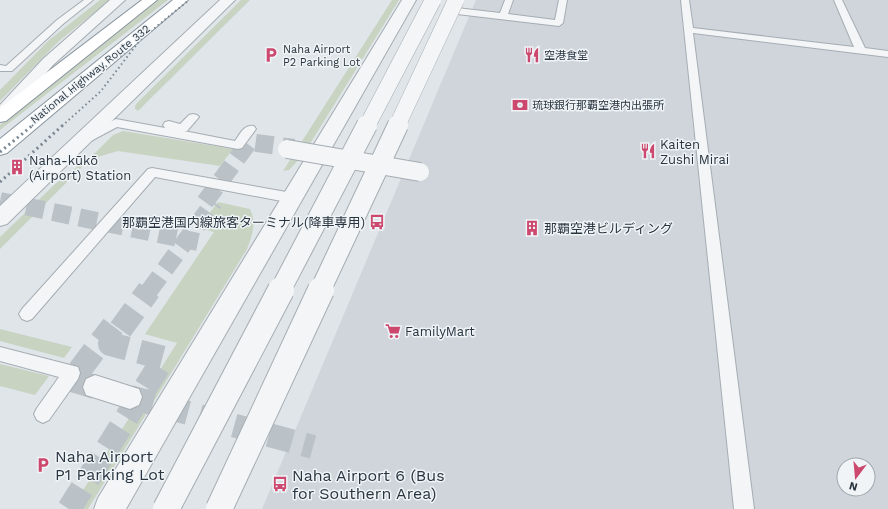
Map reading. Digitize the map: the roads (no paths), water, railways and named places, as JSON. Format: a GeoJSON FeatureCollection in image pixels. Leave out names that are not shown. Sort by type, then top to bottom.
{"type":"FeatureCollection","features":[{"type":"Feature","properties":{"kind":"highway","name":"National Highway Route 332"},"geometry":{"type":"LineString","coordinates":[[0,116],[150,0]]}},
{"type":"Feature","properties":{"kind":"highway","name":"National Highway Route 332"},"geometry":{"type":"LineString","coordinates":[[0,149],[181,0]]}},
{"type":"Feature","properties":{"kind":"street"},"geometry":{"type":"LineString","coordinates":[[0,116],[48,62],[118,0]]}},
{"type":"Feature","properties":{"kind":"street"},"geometry":{"type":"LineString","coordinates":[[0,218],[109,116],[228,0]]}},
{"type":"Feature","properties":{"kind":"street"},"geometry":{"type":"LineString","coordinates":[[110,509],[409,0]]}},
{"type":"Feature","properties":{"kind":"street"},"geometry":{"type":"LineString","coordinates":[[166,509],[452,3]]}},
{"type":"Feature","properties":{"kind":"street"},"geometry":{"type":"LineString","coordinates":[[219,509],[452,3]]}},
{"type":"Feature","properties":{"kind":"street"},"geometry":{"type":"LineString","coordinates":[[233,509],[452,3]]}},
{"type":"Feature","properties":{"kind":"street"},"geometry":{"type":"LineString","coordinates":[[287,149],[420,172]]}},
{"type":"Feature","properties":{"kind":"street"},"geometry":{"type":"LineString","coordinates":[[95,387],[130,397]]}},
{"type":"Feature","properties":{"kind":"lane"},"geometry":{"type":"LineString","coordinates":[[0,77],[4,69],[89,0]]}},
{"type":"Feature","properties":{"kind":"lane"},"geometry":{"type":"LineString","coordinates":[[503,16],[509,0]]}},
{"type":"Feature","properties":{"kind":"lane"},"geometry":{"type":"LineString","coordinates":[[452,3],[503,16],[559,23],[563,0]]}},
{"type":"Feature","properties":{"kind":"lane"},"geometry":{"type":"LineString","coordinates":[[685,0],[744,509]]}},
{"type":"Feature","properties":{"kind":"lane"},"geometry":{"type":"LineString","coordinates":[[838,0],[861,51]]}},
{"type":"Feature","properties":{"kind":"lane"},"geometry":{"type":"LineString","coordinates":[[688,30],[888,54]]}},
{"type":"Feature","properties":{"kind":"lane"},"geometry":{"type":"LineString","coordinates":[[109,116],[183,128],[193,117]]}},
{"type":"Feature","properties":{"kind":"lane"},"geometry":{"type":"LineString","coordinates":[[83,140],[116,123],[238,144],[250,128]]}},
{"type":"Feature","properties":{"kind":"lane"},"geometry":{"type":"LineString","coordinates":[[27,314],[152,172],[292,198]]}},
{"type":"Feature","properties":{"kind":"lane"},"geometry":{"type":"LineString","coordinates":[[0,354],[72,373],[43,414]]}},
{"type":"Feature","properties":{"kind":"tunnel"},"geometry":{"type":"LineString","coordinates":[[205,202],[249,142],[294,148]]}},
{"type":"Feature","properties":{"kind":"tunnel"},"geometry":{"type":"LineString","coordinates":[[0,201],[187,240]]}},
{"type":"Feature","properties":{"kind":"tunnel"},"geometry":{"type":"LineString","coordinates":[[187,240],[214,202]]}},
{"type":"Feature","properties":{"kind":"tunnel"},"geometry":{"type":"LineString","coordinates":[[149,291],[187,240]]}},
{"type":"Feature","properties":{"kind":"tunnel"},"geometry":{"type":"LineString","coordinates":[[187,240],[198,242]]}},
{"type":"Feature","properties":{"kind":"tunnel"},"geometry":{"type":"LineString","coordinates":[[138,399],[164,358],[110,344],[149,290]]}},
{"type":"Feature","properties":{"kind":"tunnel"},"geometry":{"type":"LineString","coordinates":[[95,387],[72,380],[113,326]]}},
{"type":"Feature","properties":{"kind":"tunnel"},"geometry":{"type":"LineString","coordinates":[[130,397],[138,399]]}},
{"type":"Feature","properties":{"kind":"tunnel"},"geometry":{"type":"LineString","coordinates":[[69,509],[138,399]]}},
{"type":"Feature","properties":{"kind":"tunnel"},"geometry":{"type":"LineString","coordinates":[[138,399],[313,447]]}},
{"type":"Feature","properties":{"kind":"railway"},"geometry":{"type":"LineString","coordinates":[[62,126],[101,91],[140,40],[189,0]]}},
{"type":"Feature","properties":{"kind":"railway"},"geometry":{"type":"LineString","coordinates":[[32,126],[89,79],[127,51]]}},
{"type":"Feature","properties":{"kind":"railway"},"geometry":{"type":"LineString","coordinates":[[0,152],[33,125]]}},
{"type":"Feature","properties":{"kind":"railway"},"geometry":{"type":"LineString","coordinates":[[0,182],[63,125]]}},
{"type":"Feature","properties":{"kind":"place","name":"Naha Airport P2 Parking Lot"},"geometry":{"type":"Point","coordinates":[271,55]}},
{"type":"Feature","properties":{"kind":"place","name":"空港食堂"},"geometry":{"type":"Point","coordinates":[532,55]}},
{"type":"Feature","properties":{"kind":"place","name":"琉球銀行那覇空港内出張所"},"geometry":{"type":"Point","coordinates":[520,105]}},
{"type":"Feature","properties":{"kind":"place","name":"Kaiten Zushi Mirai"},"geometry":{"type":"Point","coordinates":[648,151]}},
{"type":"Feature","properties":{"kind":"place","name":"Naha-kūkō (Airport) Station"},"geometry":{"type":"Point","coordinates":[17,167]}},
{"type":"Feature","properties":{"kind":"place","name":"那覇空港国内線旅客ターミナル(降車専用)"},"geometry":{"type":"Point","coordinates":[377,222]}},
{"type":"Feature","properties":{"kind":"place","name":"那覇空港ビルディング"},"geometry":{"type":"Point","coordinates":[532,228]}},
{"type":"Feature","properties":{"kind":"place","name":"FamilyMart"},"geometry":{"type":"Point","coordinates":[393,331]}},
{"type":"Feature","properties":{"kind":"place","name":"Naha Airport P1 Parking Lot"},"geometry":{"type":"Point","coordinates":[43,465]}},
{"type":"Feature","properties":{"kind":"place","name":"Naha Airport 6 (Bus for Southern Area)"},"geometry":{"type":"Point","coordinates":[280,484]}}]}
